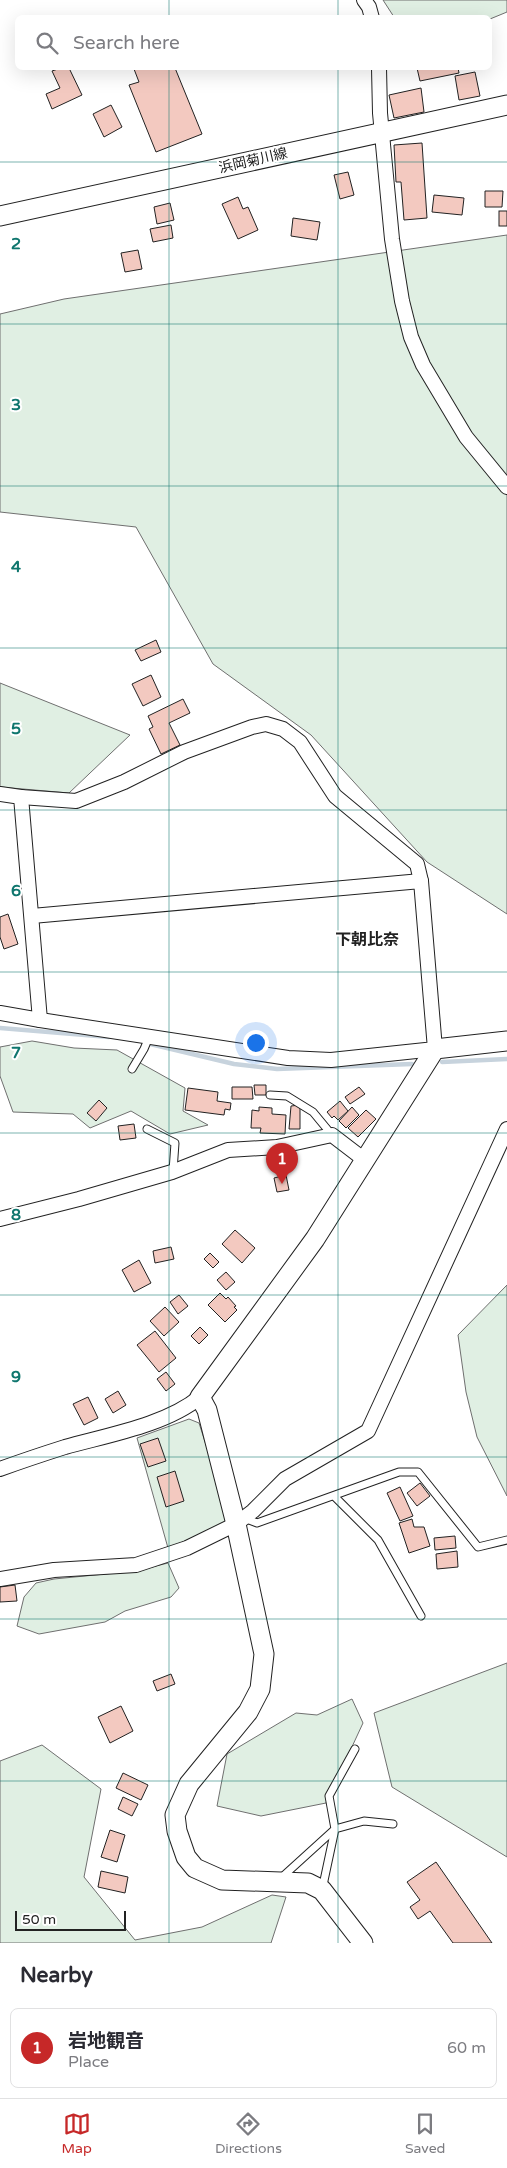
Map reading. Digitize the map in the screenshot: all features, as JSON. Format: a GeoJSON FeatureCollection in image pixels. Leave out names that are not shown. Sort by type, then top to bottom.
{"type":"FeatureCollection","features":[{"type":"Feature","properties":{"kind":"street"},"geometry":{"type":"LineString","coordinates":[[364,0],[371,15]]}},
{"type":"Feature","properties":{"kind":"street"},"geometry":{"type":"LineString","coordinates":[[379,70],[380,113],[392,238],[402,301],[411,337],[423,365],[466,437],[507,487]]}},
{"type":"Feature","properties":{"kind":"street","name":"浜岡菊川線"},"geometry":{"type":"LineString","coordinates":[[0,216],[323,145],[383,134],[507,105]]}},
{"type":"Feature","properties":{"kind":"street"},"geometry":{"type":"LineString","coordinates":[[0,794],[76,801],[124,782],[184,752],[252,727],[266,724],[283,729],[300,742],[335,796],[418,864],[435,1049],[316,1239],[200,1397],[187,1407],[132,1430],[66,1447],[0,1469]]}},
{"type":"Feature","properties":{"kind":"street"},"geometry":{"type":"LineString","coordinates":[[21,797],[40,1020]]}},
{"type":"Feature","properties":{"kind":"street"},"geometry":{"type":"LineString","coordinates":[[32,916],[421,881]]}},
{"type":"Feature","properties":{"kind":"street"},"geometry":{"type":"LineString","coordinates":[[0,1013],[147,1041],[305,1059],[331,1060],[507,1041]]}},
{"type":"Feature","properties":{"kind":"street"},"geometry":{"type":"LineString","coordinates":[[0,1579],[54,1570],[136,1565],[187,1548],[240,1521],[285,1479],[368,1430],[507,1130]]}},
{"type":"Feature","properties":{"kind":"street"},"geometry":{"type":"LineString","coordinates":[[0,1219],[173,1172],[228,1150],[277,1147],[332,1135],[366,1161]]}},
{"type":"Feature","properties":{"kind":"street"},"geometry":{"type":"LineString","coordinates":[[200,1397],[207,1410],[240,1521],[264,1654],[260,1689],[248,1712],[189,1784],[175,1815],[177,1831],[186,1857],[195,1868],[222,1880],[308,1883],[322,1890],[363,1943]]}},
{"type":"Feature","properties":{"kind":"lane"},"geometry":{"type":"LineString","coordinates":[[132,1069],[147,1041]]}},
{"type":"Feature","properties":{"kind":"lane"},"geometry":{"type":"LineString","coordinates":[[270,1095],[287,1096],[313,1112],[332,1135]]}},
{"type":"Feature","properties":{"kind":"lane"},"geometry":{"type":"LineString","coordinates":[[147,1129],[176,1143],[173,1172]]}},
{"type":"Feature","properties":{"kind":"lane"},"geometry":{"type":"LineString","coordinates":[[240,1521],[256,1523],[335,1497],[399,1472],[418,1472],[478,1547],[507,1540]]}},
{"type":"Feature","properties":{"kind":"lane"},"geometry":{"type":"LineString","coordinates":[[335,1497],[378,1540],[421,1616]]}},
{"type":"Feature","properties":{"kind":"lane"},"geometry":{"type":"LineString","coordinates":[[322,1890],[335,1829],[329,1796],[355,1749]]}},
{"type":"Feature","properties":{"kind":"lane"},"geometry":{"type":"LineString","coordinates":[[277,1882],[335,1829],[364,1821],[393,1824]]}},
{"type":"Feature","properties":{"kind":"green space"},"geometry":{"type":"Polygon","coordinates":[[[383,0],[507,0],[507,12],[492,18],[492,15],[393,15],[383,0]]]}},
{"type":"Feature","properties":{"kind":"green space"},"geometry":{"type":"Polygon","coordinates":[[[507,235],[507,914],[427,862],[311,735],[213,664],[136,527],[0,512],[0,314],[64,299],[507,235]]]}},
{"type":"Feature","properties":{"kind":"green space"},"geometry":{"type":"Polygon","coordinates":[[[0,683],[130,735],[69,793],[0,787],[0,683]]]}},
{"type":"Feature","properties":{"kind":"green space"},"geometry":{"type":"Polygon","coordinates":[[[32,1041],[74,1048],[117,1050],[185,1088],[183,1111],[208,1125],[170,1134],[131,1111],[90,1128],[73,1114],[13,1112],[0,1076],[0,1047],[32,1041]]]}},
{"type":"Feature","properties":{"kind":"green space"},"geometry":{"type":"Polygon","coordinates":[[[507,1285],[507,1496],[477,1437],[466,1392],[458,1335],[507,1285]]]}},
{"type":"Feature","properties":{"kind":"green space"},"geometry":{"type":"Polygon","coordinates":[[[189,1419],[199,1423],[226,1507],[226,1521],[212,1530],[168,1548],[137,1438],[189,1419]]]}},
{"type":"Feature","properties":{"kind":"green space"},"geometry":{"type":"Polygon","coordinates":[[[168,1563],[179,1588],[171,1597],[125,1611],[105,1622],[39,1634],[17,1626],[24,1597],[36,1583],[54,1579],[136,1571],[168,1563]]]}},
{"type":"Feature","properties":{"kind":"green space"},"geometry":{"type":"Polygon","coordinates":[[[507,1663],[507,1857],[392,1787],[374,1713],[507,1663]]]}},
{"type":"Feature","properties":{"kind":"green space"},"geometry":{"type":"Polygon","coordinates":[[[352,1699],[363,1723],[326,1803],[261,1816],[217,1806],[227,1754],[296,1713],[317,1715],[352,1699]]]}},
{"type":"Feature","properties":{"kind":"green space"},"geometry":{"type":"Polygon","coordinates":[[[42,1745],[101,1789],[84,1877],[135,1940],[202,1927],[272,1895],[286,1897],[271,1943],[0,1943],[0,1761],[42,1745]]]}},
{"type":"Feature","properties":{"kind":"building"},"geometry":{"type":"Polygon","coordinates":[[[70,70],[82,95],[52,109],[46,94],[60,88],[52,71],[70,70]]]}},
{"type":"Feature","properties":{"kind":"building"},"geometry":{"type":"Polygon","coordinates":[[[134,70],[176,70],[202,134],[156,152],[129,85],[139,82],[134,70]]]}},
{"type":"Feature","properties":{"kind":"building"},"geometry":{"type":"Polygon","coordinates":[[[417,70],[458,70],[459,73],[420,81],[417,70]]]}},
{"type":"Feature","properties":{"kind":"building"},"geometry":{"type":"Polygon","coordinates":[[[475,72],[480,96],[459,100],[455,76],[475,72]]]}},
{"type":"Feature","properties":{"kind":"building"},"geometry":{"type":"Polygon","coordinates":[[[421,88],[424,112],[394,118],[389,95],[421,88]]]}},
{"type":"Feature","properties":{"kind":"building"},"geometry":{"type":"Polygon","coordinates":[[[111,105],[122,127],[104,137],[93,114],[111,105]]]}},
{"type":"Feature","properties":{"kind":"building"},"geometry":{"type":"Polygon","coordinates":[[[422,143],[427,218],[404,220],[401,182],[396,182],[394,145],[422,143]]]}},
{"type":"Feature","properties":{"kind":"building"},"geometry":{"type":"Polygon","coordinates":[[[348,172],[354,195],[340,199],[334,175],[348,172]]]}},
{"type":"Feature","properties":{"kind":"building"},"geometry":{"type":"Polygon","coordinates":[[[485,191],[503,191],[502,207],[485,207],[485,191]]]}},
{"type":"Feature","properties":{"kind":"building"},"geometry":{"type":"Polygon","coordinates":[[[434,195],[464,198],[462,215],[432,212],[434,195]]]}},
{"type":"Feature","properties":{"kind":"building"},"geometry":{"type":"Polygon","coordinates":[[[238,197],[243,209],[248,207],[258,230],[238,239],[222,204],[238,197]]]}},
{"type":"Feature","properties":{"kind":"building"},"geometry":{"type":"Polygon","coordinates":[[[170,203],[174,220],[157,224],[154,207],[170,203]]]}},
{"type":"Feature","properties":{"kind":"building"},"geometry":{"type":"Polygon","coordinates":[[[499,211],[507,211],[507,226],[499,226],[499,211]]]}},
{"type":"Feature","properties":{"kind":"building"},"geometry":{"type":"Polygon","coordinates":[[[293,218],[320,222],[317,240],[291,236],[293,218]]]}},
{"type":"Feature","properties":{"kind":"building"},"geometry":{"type":"Polygon","coordinates":[[[171,225],[173,238],[153,242],[150,229],[171,225]]]}},
{"type":"Feature","properties":{"kind":"building"},"geometry":{"type":"Polygon","coordinates":[[[138,250],[142,269],[125,272],[121,253],[138,250]]]}},
{"type":"Feature","properties":{"kind":"building"},"geometry":{"type":"Polygon","coordinates":[[[156,640],[161,652],[141,661],[135,650],[156,640]]]}},
{"type":"Feature","properties":{"kind":"building"},"geometry":{"type":"Polygon","coordinates":[[[151,675],[161,697],[143,706],[132,684],[151,675]]]}},
{"type":"Feature","properties":{"kind":"building"},"geometry":{"type":"Polygon","coordinates":[[[183,699],[190,713],[169,723],[180,745],[161,754],[149,729],[153,727],[148,716],[183,699]]]}},
{"type":"Feature","properties":{"kind":"building"},"geometry":{"type":"Polygon","coordinates":[[[8,914],[18,944],[4,949],[0,937],[0,917],[8,914]]]}},
{"type":"Feature","properties":{"kind":"building"},"geometry":{"type":"Polygon","coordinates":[[[254,1085],[266,1085],[266,1095],[255,1095],[254,1085]]]}},
{"type":"Feature","properties":{"kind":"building"},"geometry":{"type":"Polygon","coordinates":[[[232,1087],[252,1087],[253,1099],[232,1099],[232,1087]]]}},
{"type":"Feature","properties":{"kind":"building"},"geometry":{"type":"Polygon","coordinates":[[[359,1087],[365,1094],[350,1104],[345,1097],[359,1087]]]}},
{"type":"Feature","properties":{"kind":"building"},"geometry":{"type":"Polygon","coordinates":[[[188,1088],[218,1092],[217,1101],[231,1103],[230,1110],[225,1109],[224,1115],[185,1110],[188,1088]]]}},
{"type":"Feature","properties":{"kind":"building"},"geometry":{"type":"Polygon","coordinates":[[[99,1100],[107,1108],[96,1121],[87,1113],[99,1100]]]}},
{"type":"Feature","properties":{"kind":"building"},"geometry":{"type":"Polygon","coordinates":[[[340,1101],[348,1111],[338,1120],[334,1116],[332,1118],[327,1112],[340,1101]]]}},
{"type":"Feature","properties":{"kind":"building"},"geometry":{"type":"Polygon","coordinates":[[[300,1105],[300,1129],[289,1129],[291,1106],[300,1105]]]}},
{"type":"Feature","properties":{"kind":"building"},"geometry":{"type":"Polygon","coordinates":[[[259,1107],[272,1108],[272,1114],[286,1115],[285,1134],[260,1133],[261,1128],[251,1128],[252,1110],[259,1111],[259,1107]]]}},
{"type":"Feature","properties":{"kind":"building"},"geometry":{"type":"Polygon","coordinates":[[[352,1107],[359,1115],[346,1128],[339,1121],[352,1107]]]}},
{"type":"Feature","properties":{"kind":"building"},"geometry":{"type":"Polygon","coordinates":[[[366,1110],[376,1119],[358,1137],[348,1128],[366,1110]]]}},
{"type":"Feature","properties":{"kind":"building"},"geometry":{"type":"Polygon","coordinates":[[[134,1124],[136,1138],[120,1140],[118,1126],[134,1124]]]}},
{"type":"Feature","properties":{"kind":"building"},"geometry":{"type":"Polygon","coordinates":[[[286,1175],[289,1190],[277,1192],[274,1178],[286,1175]]]}},
{"type":"Feature","properties":{"kind":"building"},"geometry":{"type":"Polygon","coordinates":[[[235,1230],[255,1248],[242,1263],[222,1244],[235,1230]]]}},
{"type":"Feature","properties":{"kind":"building"},"geometry":{"type":"Polygon","coordinates":[[[171,1247],[174,1259],[155,1263],[153,1251],[171,1247]]]}},
{"type":"Feature","properties":{"kind":"building"},"geometry":{"type":"Polygon","coordinates":[[[210,1253],[219,1262],[213,1268],[204,1259],[210,1253]]]}},
{"type":"Feature","properties":{"kind":"building"},"geometry":{"type":"Polygon","coordinates":[[[139,1260],[151,1283],[134,1292],[122,1270],[139,1260]]]}},
{"type":"Feature","properties":{"kind":"building"},"geometry":{"type":"Polygon","coordinates":[[[226,1272],[235,1282],[226,1290],[217,1280],[226,1272]]]}},
{"type":"Feature","properties":{"kind":"building"},"geometry":{"type":"Polygon","coordinates":[[[220,1293],[226,1299],[228,1297],[237,1310],[225,1322],[208,1305],[220,1293]]]}},
{"type":"Feature","properties":{"kind":"building"},"geometry":{"type":"Polygon","coordinates":[[[179,1295],[188,1306],[178,1314],[170,1302],[179,1295]]]}},
{"type":"Feature","properties":{"kind":"building"},"geometry":{"type":"Polygon","coordinates":[[[165,1307],[179,1322],[164,1336],[150,1321],[165,1307]]]}},
{"type":"Feature","properties":{"kind":"building"},"geometry":{"type":"Polygon","coordinates":[[[200,1327],[208,1335],[199,1344],[191,1336],[200,1327]]]}},
{"type":"Feature","properties":{"kind":"building"},"geometry":{"type":"Polygon","coordinates":[[[155,1331],[176,1358],[159,1372],[137,1345],[155,1331]]]}},
{"type":"Feature","properties":{"kind":"building"},"geometry":{"type":"Polygon","coordinates":[[[166,1372],[175,1384],[166,1391],[157,1379],[166,1372]]]}},
{"type":"Feature","properties":{"kind":"building"},"geometry":{"type":"Polygon","coordinates":[[[118,1391],[126,1405],[113,1413],[105,1399],[118,1391]]]}},
{"type":"Feature","properties":{"kind":"building"},"geometry":{"type":"Polygon","coordinates":[[[88,1397],[98,1418],[84,1425],[73,1404],[88,1397]]]}},
{"type":"Feature","properties":{"kind":"building"},"geometry":{"type":"Polygon","coordinates":[[[158,1438],[166,1461],[148,1467],[140,1444],[158,1438]]]}},
{"type":"Feature","properties":{"kind":"building"},"geometry":{"type":"Polygon","coordinates":[[[175,1471],[184,1501],[166,1507],[157,1477],[175,1471]]]}},
{"type":"Feature","properties":{"kind":"building"},"geometry":{"type":"Polygon","coordinates":[[[420,1483],[430,1496],[417,1506],[407,1493],[420,1483]]]}},
{"type":"Feature","properties":{"kind":"building"},"geometry":{"type":"Polygon","coordinates":[[[400,1487],[413,1516],[400,1521],[387,1493],[400,1487]]]}},
{"type":"Feature","properties":{"kind":"building"},"geometry":{"type":"Polygon","coordinates":[[[412,1519],[414,1527],[424,1527],[430,1546],[409,1553],[399,1523],[412,1519]]]}},
{"type":"Feature","properties":{"kind":"building"},"geometry":{"type":"Polygon","coordinates":[[[455,1536],[456,1548],[435,1550],[434,1538],[455,1536]]]}},
{"type":"Feature","properties":{"kind":"building"},"geometry":{"type":"Polygon","coordinates":[[[457,1551],[458,1567],[437,1569],[436,1554],[457,1551]]]}},
{"type":"Feature","properties":{"kind":"building"},"geometry":{"type":"Polygon","coordinates":[[[15,1585],[17,1601],[0,1602],[0,1587],[15,1585]]]}},
{"type":"Feature","properties":{"kind":"building"},"geometry":{"type":"Polygon","coordinates":[[[171,1674],[175,1684],[157,1691],[153,1681],[171,1674]]]}},
{"type":"Feature","properties":{"kind":"building"},"geometry":{"type":"Polygon","coordinates":[[[121,1706],[133,1731],[110,1743],[98,1717],[121,1706]]]}},
{"type":"Feature","properties":{"kind":"building"},"geometry":{"type":"Polygon","coordinates":[[[123,1773],[148,1785],[141,1800],[116,1788],[123,1773]]]}},
{"type":"Feature","properties":{"kind":"building"},"geometry":{"type":"Polygon","coordinates":[[[123,1797],[138,1804],[132,1816],[118,1809],[123,1797]]]}},
{"type":"Feature","properties":{"kind":"building"},"geometry":{"type":"Polygon","coordinates":[[[110,1830],[125,1835],[117,1862],[101,1857],[110,1830]]]}},
{"type":"Feature","properties":{"kind":"building"},"geometry":{"type":"Polygon","coordinates":[[[436,1862],[492,1943],[453,1943],[430,1911],[418,1919],[410,1907],[420,1900],[407,1882],[436,1862]]]}},
{"type":"Feature","properties":{"kind":"building"},"geometry":{"type":"Polygon","coordinates":[[[101,1871],[128,1877],[125,1893],[98,1887],[101,1871]]]}},
{"type":"Feature","properties":{"kind":"waterway"},"geometry":{"type":"LineString","coordinates":[[0,1028],[109,1037]]}},
{"type":"Feature","properties":{"kind":"waterway"},"geometry":{"type":"LineString","coordinates":[[146,1043],[234,1064],[277,1069],[412,1064]]}},
{"type":"Feature","properties":{"kind":"waterway"},"geometry":{"type":"LineString","coordinates":[[442,1062],[507,1059]]}},
{"type":"Feature","properties":{"kind":"place","name":"岩地観音"},"geometry":{"type":"Point","coordinates":[282,1184]}},
{"type":"Feature","properties":{"kind":"district","name":"下朝比奈"},"geometry":{"type":"Point","coordinates":[367,939]}}]}
